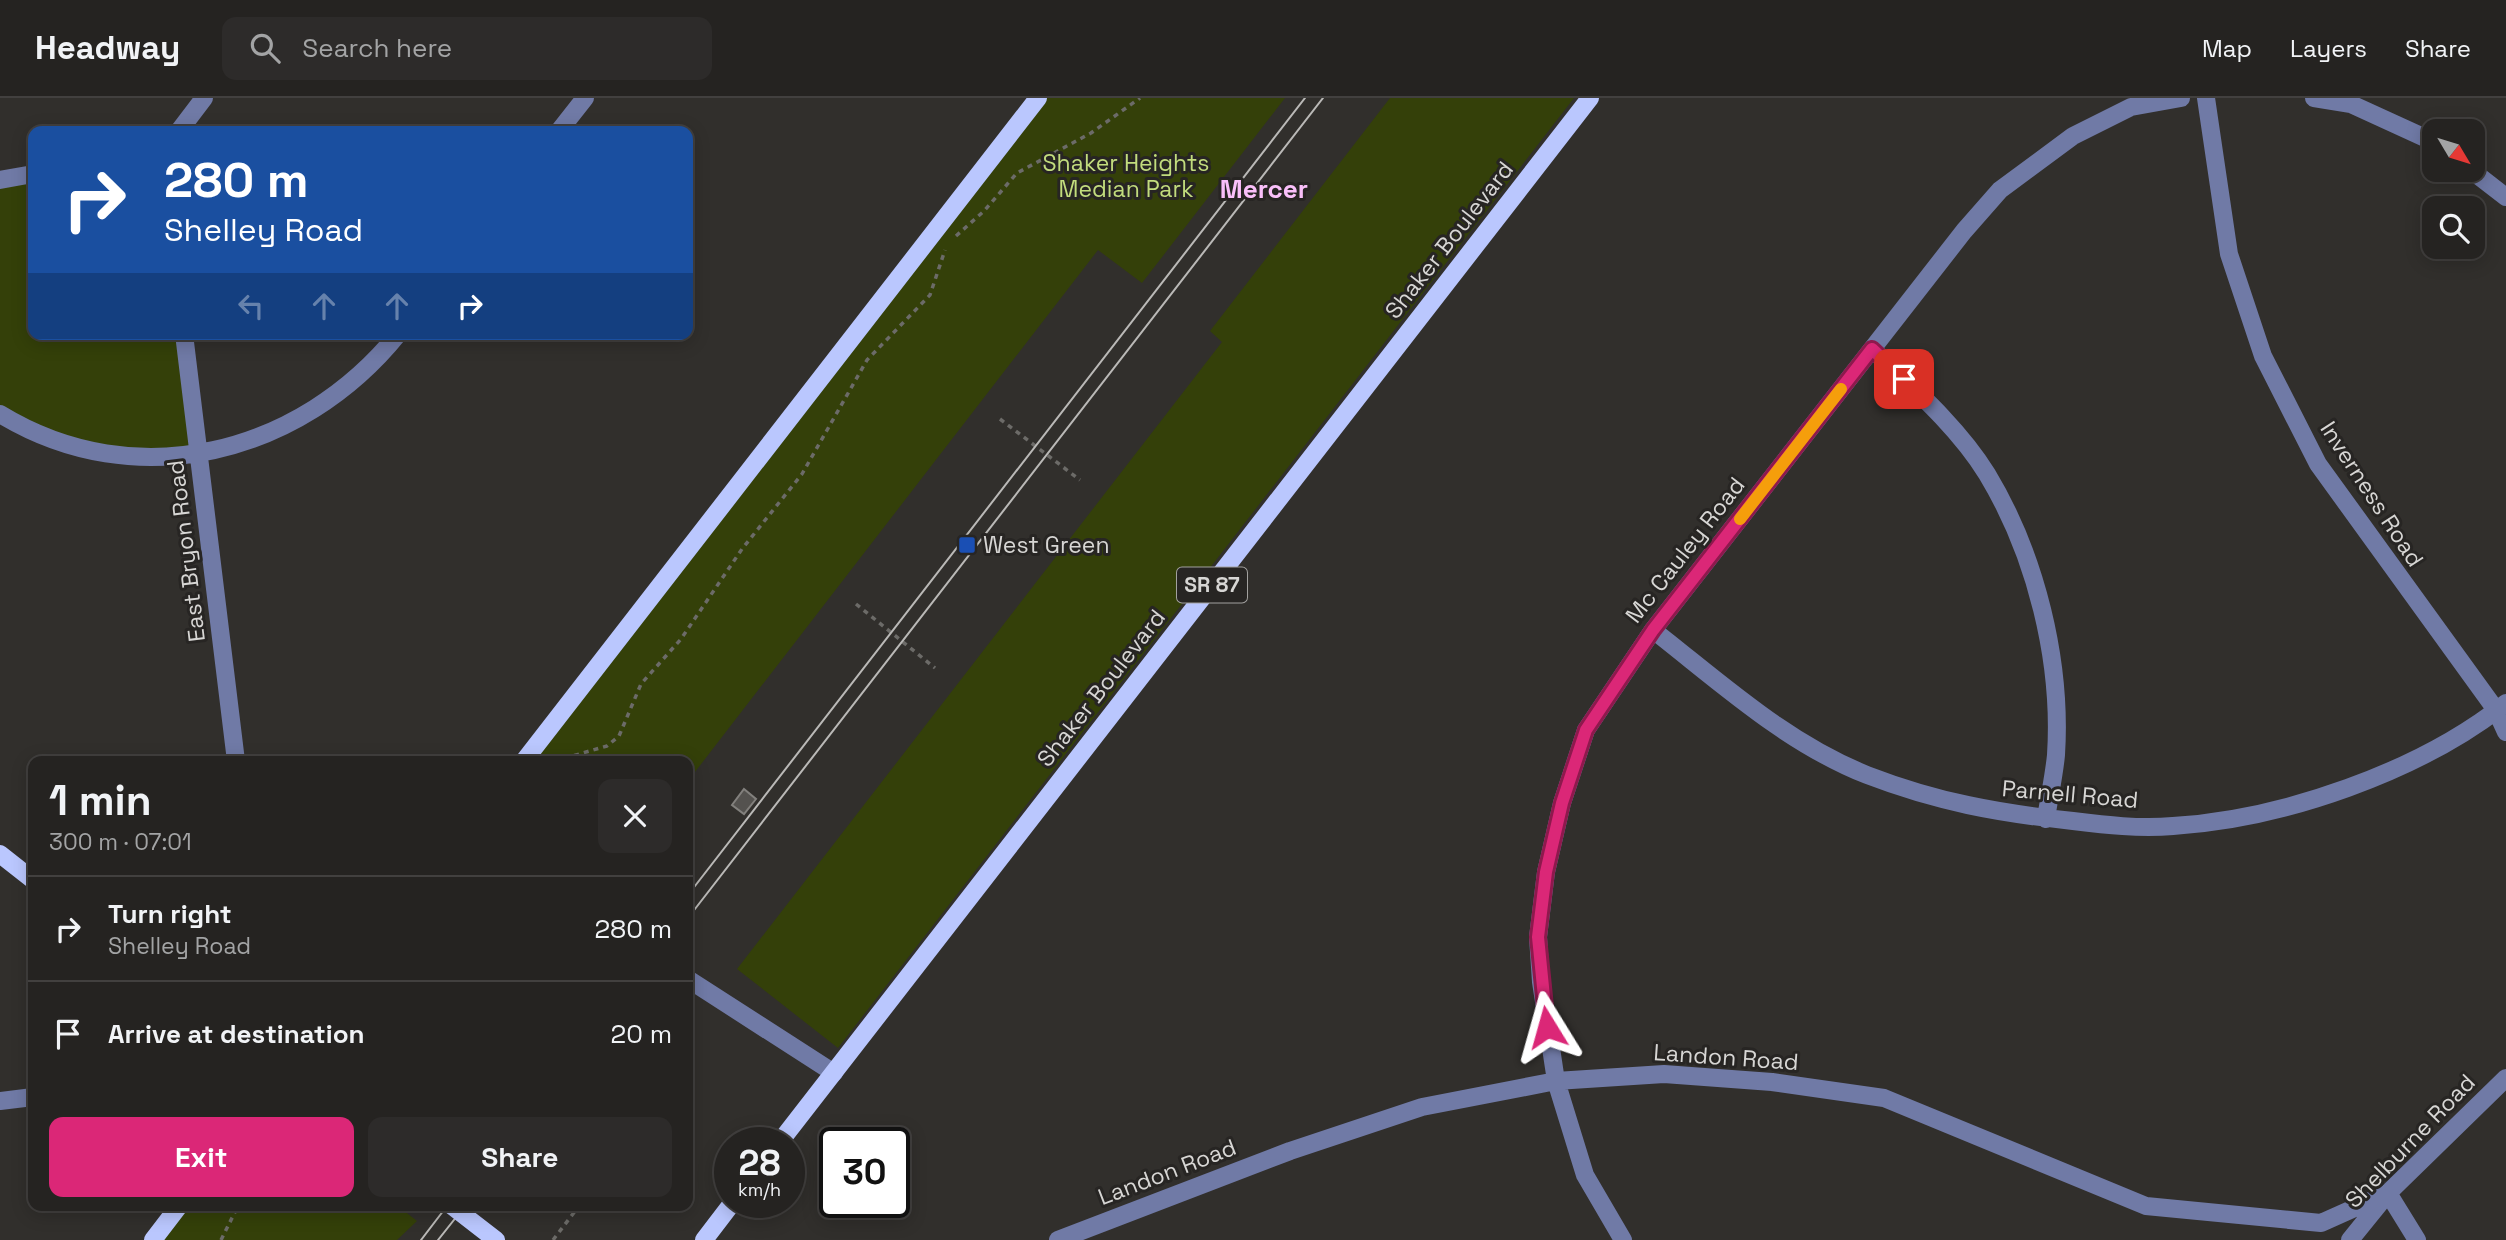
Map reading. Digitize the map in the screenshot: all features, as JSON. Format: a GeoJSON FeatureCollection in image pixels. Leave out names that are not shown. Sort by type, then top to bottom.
{"type":"FeatureCollection","features":[{"type":"Feature","properties":{"kind":"main road"},"geometry":{"type":"LineString","coordinates":[[528,756],[1038,98]]}},
{"type":"Feature","properties":{"kind":"main road","name":"Shaker Boulevard"},"geometry":{"type":"LineString","coordinates":[[792,1127],[1590,98]]}},
{"type":"Feature","properties":{"kind":"main road"},"geometry":{"type":"LineString","coordinates":[[0,854],[28,876]]}},
{"type":"Feature","properties":{"kind":"main road"},"geometry":{"type":"LineString","coordinates":[[153,1240],[175,1211]]}},
{"type":"Feature","properties":{"kind":"main road"},"geometry":{"type":"LineString","coordinates":[[458,1211],[496,1240]]}},
{"type":"Feature","properties":{"kind":"main road"},"geometry":{"type":"LineString","coordinates":[[704,1240],[721,1218]]}},
{"type":"Feature","properties":{"kind":"street"},"geometry":{"type":"LineString","coordinates":[[183,126],[204,98]]}},
{"type":"Feature","properties":{"kind":"street"},"geometry":{"type":"LineString","coordinates":[[563,126],[585,98]]}},
{"type":"Feature","properties":{"kind":"street","name":"Mc Cauley Road"},"geometry":{"type":"LineString","coordinates":[[1623,1240],[1585,1175],[1556,1081],[1543,1000],[1538,937],[1546,872],[1562,803],[1586,730],[1653,630],[1964,231],[2000,190],[2073,136],[2131,107],[2180,98]]}},
{"type":"Feature","properties":{"kind":"street","name":"Inverness Road"},"geometry":{"type":"LineString","coordinates":[[2206,98],[2229,254],[2263,356],[2318,464],[2501,706],[2506,732]]}},
{"type":"Feature","properties":{"kind":"street"},"geometry":{"type":"LineString","coordinates":[[2314,98],[2351,104],[2422,137]]}},
{"type":"Feature","properties":{"kind":"street"},"geometry":{"type":"LineString","coordinates":[[0,180],[28,175]]}},
{"type":"Feature","properties":{"kind":"street"},"geometry":{"type":"LineString","coordinates":[[2485,181],[2506,197]]}},
{"type":"Feature","properties":{"kind":"street","name":"East Bryon Road"},"geometry":{"type":"LineString","coordinates":[[185,340],[235,756]]}},
{"type":"Feature","properties":{"kind":"street"},"geometry":{"type":"LineString","coordinates":[[0,414],[44,435],[127,456],[170,458],[198,454],[259,438],[303,416],[362,373],[392,340]]}},
{"type":"Feature","properties":{"kind":"street"},"geometry":{"type":"LineString","coordinates":[[1872,349],[1934,409],[1986,473],[2017,534],[2040,607],[2054,680],[2056,755],[2046,818]]}},
{"type":"Feature","properties":{"kind":"street","name":"Parnell Road"},"geometry":{"type":"LineString","coordinates":[[1653,630],[1784,733],[1866,774],[1990,812],[2046,818],[2173,827],[2277,810],[2380,774],[2440,746],[2501,706]]}},
{"type":"Feature","properties":{"kind":"street"},"geometry":{"type":"LineString","coordinates":[[693,981],[834,1073]]}},
{"type":"Feature","properties":{"kind":"street","name":"Landon Road"},"geometry":{"type":"LineString","coordinates":[[1058,1240],[1290,1151],[1422,1107],[1556,1081],[1664,1074],[1772,1082],[1884,1098],[2146,1206],[2321,1223],[2388,1194]]}},
{"type":"Feature","properties":{"kind":"street","name":"Shelburne Road"},"geometry":{"type":"LineString","coordinates":[[2350,1240],[2388,1194],[2506,1078]]}},
{"type":"Feature","properties":{"kind":"street"},"geometry":{"type":"LineString","coordinates":[[0,1101],[28,1098]]}},
{"type":"Feature","properties":{"kind":"street"},"geometry":{"type":"LineString","coordinates":[[2388,1194],[2417,1240]]}},
{"type":"Feature","properties":{"kind":"path"},"geometry":{"type":"LineString","coordinates":[[572,756],[607,746],[619,736],[641,684],[681,639],[742,549],[802,474],[867,360],[930,295],[948,242],[984,211],[1017,173],[1091,133],[1140,98]]}},
{"type":"Feature","properties":{"kind":"path"},"geometry":{"type":"LineString","coordinates":[[1000,419],[1080,480]]}},
{"type":"Feature","properties":{"kind":"path"},"geometry":{"type":"LineString","coordinates":[[856,604],[935,668]]}},
{"type":"Feature","properties":{"kind":"path"},"geometry":{"type":"LineString","coordinates":[[220,1240],[235,1211]]}},
{"type":"Feature","properties":{"kind":"path"},"geometry":{"type":"LineString","coordinates":[[553,1240],[575,1211]]}},
{"type":"Feature","properties":{"kind":"green space","name":"Shaker Heights Median Park"},"geometry":{"type":"Polygon","coordinates":[[[1038,98],[1285,98],[1142,283],[1098,250],[693,775],[693,756],[528,756],[1038,98]]]}},
{"type":"Feature","properties":{"kind":"green space"},"geometry":{"type":"Polygon","coordinates":[[[1390,98],[1574,98],[838,1048],[737,969],[1222,342],[1210,331],[1390,98]]]}},
{"type":"Feature","properties":{"kind":"green space"},"geometry":{"type":"Polygon","coordinates":[[[28,175],[28,340],[185,340],[198,454],[127,456],[0,414],[0,180],[28,175]]]}},
{"type":"Feature","properties":{"kind":"green space"},"geometry":{"type":"Polygon","coordinates":[[[175,1211],[404,1211],[417,1221],[397,1240],[153,1240],[175,1211]]]}},
{"type":"Feature","properties":{"kind":"building"},"geometry":{"type":"Polygon","coordinates":[[[744,789],[756,799],[744,814],[732,805],[744,789]]]}},
{"type":"Feature","properties":{"kind":"tram line"},"geometry":{"type":"LineString","coordinates":[[693,889],[1305,98]]}},
{"type":"Feature","properties":{"kind":"tram line"},"geometry":{"type":"LineString","coordinates":[[693,912],[1323,98]]}},
{"type":"Feature","properties":{"kind":"tram line"},"geometry":{"type":"LineString","coordinates":[[421,1240],[443,1211]]}},
{"type":"Feature","properties":{"kind":"tram line"},"geometry":{"type":"LineString","coordinates":[[438,1240],[461,1211]]}},
{"type":"Feature","properties":{"kind":"slow traffic"},"geometry":{"type":"LineString","coordinates":[[1740,519],[1841,389]]}},
{"type":"Feature","properties":{"kind":"place","name":"West Green"},"geometry":{"type":"Point","coordinates":[967,545]}},
{"type":"Feature","properties":{"kind":"district","name":"Mercer"},"geometry":{"type":"Point","coordinates":[1264,189]}},
{"type":"Feature","properties":{"kind":"route"},"geometry":{"type":"LineString","coordinates":[[1547,1027],[1538,937],[1546,872],[1562,803],[1586,730],[1653,630],[1872,349],[1904,379]]}}]}
